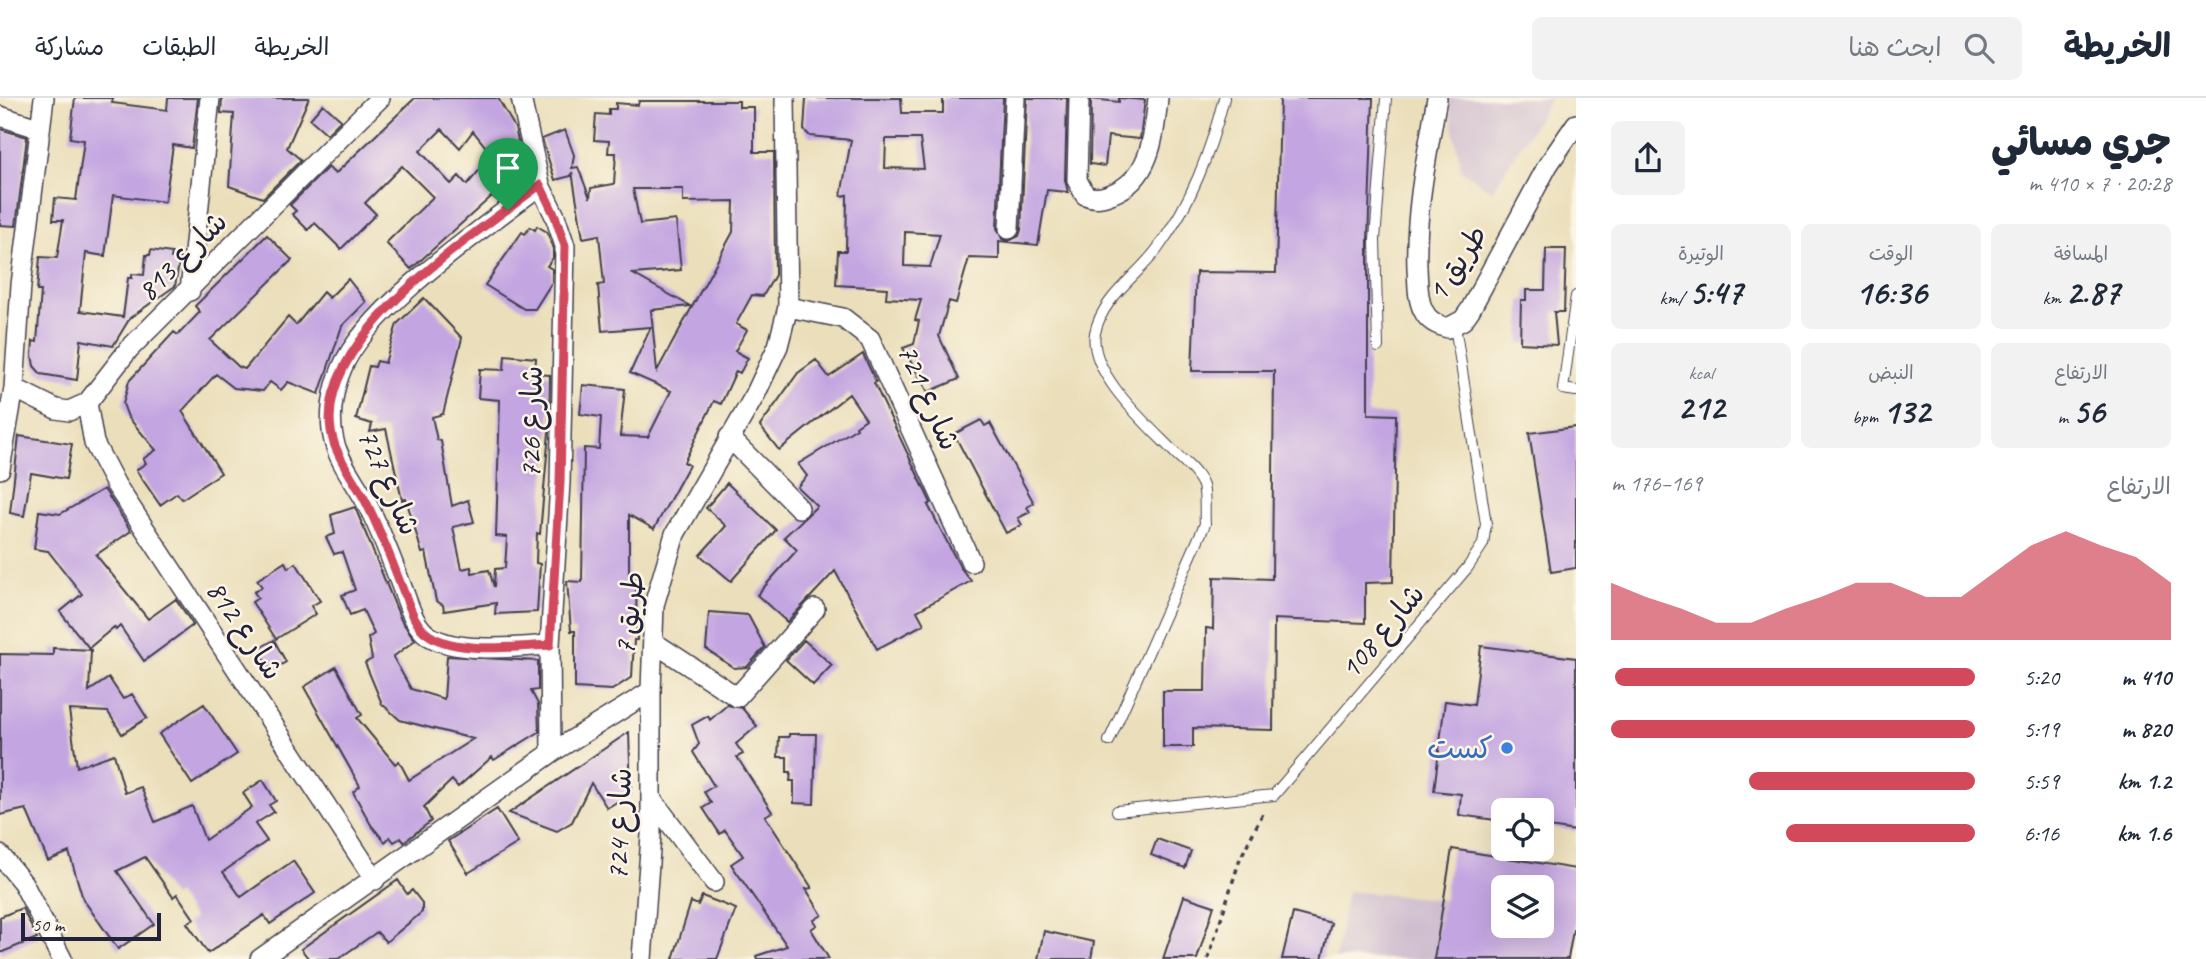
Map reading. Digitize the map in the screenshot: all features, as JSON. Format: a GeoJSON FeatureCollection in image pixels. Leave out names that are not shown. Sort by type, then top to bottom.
{"type":"FeatureCollection","features":[{"type":"Feature","properties":{"kind":"street"},"geometry":{"type":"LineString","coordinates":[[0,469],[14,388],[38,128],[44,98]]}},
{"type":"Feature","properties":{"kind":"street"},"geometry":{"type":"LineString","coordinates":[[190,291],[210,98]]}},
{"type":"Feature","properties":{"kind":"street","name":"شارع 813"},"geometry":{"type":"LineString","coordinates":[[87,403],[130,349],[380,98]]}},
{"type":"Feature","properties":{"kind":"street","name":"شارع 726"},"geometry":{"type":"LineString","coordinates":[[521,98],[540,185],[555,216],[565,246],[560,483],[550,645],[551,753]]}},
{"type":"Feature","properties":{"kind":"street","name":"7 طريق"},"geometry":{"type":"LineString","coordinates":[[260,959],[551,753],[651,691],[654,605],[675,534],[755,395],[778,346],[788,307],[785,98]]}},
{"type":"Feature","properties":{"kind":"street"},"geometry":{"type":"LineString","coordinates":[[1009,229],[1015,98]]}},
{"type":"Feature","properties":{"kind":"street"},"geometry":{"type":"LineString","coordinates":[[1079,98],[1077,180],[1085,195],[1094,198],[1125,189],[1137,178],[1152,145],[1158,98]]}},
{"type":"Feature","properties":{"kind":"street","name":"طريق 1"},"geometry":{"type":"LineString","coordinates":[[1437,98],[1419,193],[1416,236],[1418,283],[1420,301],[1429,319],[1448,328],[1455,326],[1470,310],[1548,165],[1576,124]]}},
{"type":"Feature","properties":{"kind":"street"},"geometry":{"type":"LineString","coordinates":[[0,116],[38,128]]}},
{"type":"Feature","properties":{"kind":"street","name":"شارع 727"},"geometry":{"type":"LineString","coordinates":[[540,185],[411,287],[365,332],[342,367],[331,417],[334,442],[367,505],[410,608],[424,631],[431,637],[453,643],[496,648],[550,645]]}},
{"type":"Feature","properties":{"kind":"street","name":"شارع 721"},"geometry":{"type":"LineString","coordinates":[[788,307],[843,318],[870,340],[971,562]]}},
{"type":"Feature","properties":{"kind":"street"},"geometry":{"type":"LineString","coordinates":[[14,388],[56,410],[69,411],[87,403]]}},
{"type":"Feature","properties":{"kind":"street","name":"شارع 812"},"geometry":{"type":"LineString","coordinates":[[87,403],[94,443],[116,485],[374,880]]}},
{"type":"Feature","properties":{"kind":"street"},"geometry":{"type":"LineString","coordinates":[[729,437],[799,508]]}},
{"type":"Feature","properties":{"kind":"street"},"geometry":{"type":"LineString","coordinates":[[653,642],[737,696],[815,609]]}},
{"type":"Feature","properties":{"kind":"street","name":"شارع 724"},"geometry":{"type":"LineString","coordinates":[[642,959],[651,798],[651,691]]}},
{"type":"Feature","properties":{"kind":"street"},"geometry":{"type":"LineString","coordinates":[[651,798],[714,881]]}},
{"type":"Feature","properties":{"kind":"street"},"geometry":{"type":"LineString","coordinates":[[0,855],[23,883],[62,959]]}},
{"type":"Feature","properties":{"kind":"lane"},"geometry":{"type":"LineString","coordinates":[[1109,741],[1205,524],[1203,485],[1189,466],[1131,410],[1100,365],[1095,334],[1107,305],[1157,250],[1191,197],[1211,152],[1224,98]]}},
{"type":"Feature","properties":{"kind":"lane"},"geometry":{"type":"LineString","coordinates":[[1378,347],[1375,240],[1386,98]]}},
{"type":"Feature","properties":{"kind":"lane"},"geometry":{"type":"LineString","coordinates":[[1576,296],[1563,389],[1576,391]]}},
{"type":"Feature","properties":{"kind":"lane","name":"شارع 108"},"geometry":{"type":"LineString","coordinates":[[1275,795],[1468,567],[1483,544],[1486,524],[1482,483],[1455,326]]}},
{"type":"Feature","properties":{"kind":"lane"},"geometry":{"type":"LineString","coordinates":[[1117,811],[1275,795]]}},
{"type":"Feature","properties":{"kind":"path"},"geometry":{"type":"LineString","coordinates":[[1208,959],[1240,859],[1260,815],[1275,795]]}},
{"type":"Feature","properties":{"kind":"shaded area"},"geometry":{"type":"Polygon","coordinates":[[[1448,98],[1551,98],[1492,191],[1461,170],[1448,98]]]}},
{"type":"Feature","properties":{"kind":"shaded area"},"geometry":{"type":"Polygon","coordinates":[[[1347,891],[1491,904],[1491,938],[1554,938],[1554,910],[1576,912],[1576,959],[1335,959],[1347,891]]]}},
{"type":"Feature","properties":{"kind":"building"},"geometry":{"type":"Polygon","coordinates":[[[75,98],[113,98],[112,103],[167,110],[168,98],[198,98],[192,148],[173,145],[165,202],[113,195],[105,256],[86,253],[80,311],[123,317],[128,278],[132,278],[132,274],[144,275],[146,255],[150,255],[151,250],[172,253],[171,258],[180,258],[175,286],[130,318],[113,346],[81,340],[77,380],[41,374],[34,366],[32,355],[33,341],[37,342],[41,291],[37,291],[40,257],[57,258],[63,220],[53,220],[55,198],[76,200],[84,140],[70,138],[75,98]]]}},
{"type":"Feature","properties":{"kind":"building"},"geometry":{"type":"Polygon","coordinates":[[[222,98],[309,98],[287,148],[301,160],[263,198],[229,186],[234,114],[221,113],[222,98]]]}},
{"type":"Feature","properties":{"kind":"building"},"geometry":{"type":"Polygon","coordinates":[[[415,98],[498,98],[515,128],[523,164],[507,182],[515,188],[498,201],[492,196],[411,269],[386,243],[433,197],[402,166],[365,203],[376,214],[341,249],[315,223],[308,230],[292,214],[296,211],[290,205],[328,167],[335,174],[415,98]],[[442,129],[420,151],[451,184],[459,176],[467,185],[492,155],[473,131],[460,148],[442,129]]]}},
{"type":"Feature","properties":{"kind":"building"},"geometry":{"type":"Polygon","coordinates":[[[806,98],[901,98],[902,113],[943,113],[943,98],[1003,98],[997,228],[1002,239],[1009,241],[1019,236],[1021,230],[1027,98],[1067,98],[1065,180],[1068,192],[1047,190],[1038,245],[999,241],[999,259],[969,258],[956,303],[949,301],[939,336],[959,379],[928,392],[903,348],[914,344],[919,321],[915,320],[921,300],[886,298],[887,288],[836,285],[838,251],[846,251],[847,195],[841,196],[851,140],[810,136],[804,130],[806,98]],[[886,139],[885,168],[924,169],[920,139],[886,139]],[[905,232],[904,266],[930,267],[940,234],[905,232]]]}},
{"type":"Feature","properties":{"kind":"building"},"geometry":{"type":"Polygon","coordinates":[[[1119,98],[1145,100],[1140,139],[1108,136],[1105,166],[1090,164],[1091,99],[1119,102],[1119,98]]]}},
{"type":"Feature","properties":{"kind":"building"},"geometry":{"type":"Polygon","coordinates":[[[1280,98],[1373,98],[1368,240],[1368,414],[1396,415],[1393,582],[1365,583],[1365,623],[1274,619],[1273,730],[1193,728],[1193,747],[1163,747],[1163,691],[1205,691],[1206,628],[1213,629],[1214,577],[1272,579],[1274,371],[1192,371],[1196,272],[1276,273],[1280,98]]]}},
{"type":"Feature","properties":{"kind":"building"},"geometry":{"type":"Polygon","coordinates":[[[639,101],[739,101],[739,107],[754,107],[754,152],[774,152],[775,275],[763,296],[752,295],[736,324],[747,330],[735,351],[748,358],[740,373],[736,371],[721,404],[714,401],[684,462],[689,465],[654,529],[629,515],[629,579],[636,579],[637,640],[634,640],[632,677],[612,690],[575,688],[575,631],[571,631],[567,581],[582,582],[584,448],[599,449],[601,417],[580,414],[583,385],[625,389],[620,436],[648,437],[671,391],[630,373],[651,327],[602,331],[598,285],[604,284],[599,235],[583,238],[572,172],[571,176],[555,180],[542,139],[565,130],[574,155],[572,168],[578,167],[590,198],[591,188],[614,184],[616,153],[608,153],[609,141],[594,140],[596,114],[609,115],[609,109],[616,109],[616,103],[638,105],[639,101]],[[633,189],[640,224],[676,220],[681,270],[633,274],[690,306],[651,310],[657,371],[733,232],[734,201],[683,202],[683,189],[633,189]]]}},
{"type":"Feature","properties":{"kind":"building"},"geometry":{"type":"Polygon","coordinates":[[[323,104],[341,120],[327,134],[310,119],[323,104]]]}},
{"type":"Feature","properties":{"kind":"building"},"geometry":{"type":"Polygon","coordinates":[[[0,129],[27,137],[16,226],[0,225],[0,129]]]}},
{"type":"Feature","properties":{"kind":"building"},"geometry":{"type":"Polygon","coordinates":[[[537,226],[547,232],[553,248],[553,258],[547,266],[552,269],[552,282],[535,309],[524,309],[485,285],[522,232],[525,234],[530,227],[535,230],[537,226]]]}},
{"type":"Feature","properties":{"kind":"building"},"geometry":{"type":"Polygon","coordinates":[[[267,235],[292,260],[210,340],[239,367],[245,369],[288,317],[296,325],[323,292],[329,298],[348,279],[366,302],[342,326],[319,394],[288,382],[281,390],[270,382],[263,391],[234,388],[216,374],[182,411],[221,473],[182,499],[177,493],[160,505],[136,470],[146,463],[143,459],[156,450],[128,417],[123,404],[129,381],[174,332],[178,335],[200,312],[195,306],[267,235]]]}},
{"type":"Feature","properties":{"kind":"building"},"geometry":{"type":"Polygon","coordinates":[[[1546,249],[1566,249],[1564,312],[1554,312],[1557,345],[1520,343],[1521,300],[1526,300],[1526,290],[1545,290],[1546,249]]]}},
{"type":"Feature","properties":{"kind":"building"},"geometry":{"type":"Polygon","coordinates":[[[424,298],[462,338],[443,414],[432,417],[437,440],[441,441],[452,506],[468,500],[474,522],[453,527],[462,569],[471,567],[472,573],[489,570],[494,587],[495,569],[505,568],[507,537],[496,536],[500,400],[478,398],[480,369],[504,370],[505,355],[536,358],[535,374],[550,375],[549,432],[540,534],[537,533],[536,563],[540,564],[537,612],[495,614],[496,603],[444,611],[443,605],[436,601],[426,552],[422,553],[406,499],[402,500],[386,429],[370,432],[372,424],[356,419],[369,366],[375,367],[377,361],[385,363],[397,324],[424,298]]]}},
{"type":"Feature","properties":{"kind":"building"},"geometry":{"type":"Polygon","coordinates":[[[863,354],[931,503],[928,505],[960,567],[971,581],[917,611],[924,624],[877,649],[835,571],[787,622],[757,595],[797,550],[784,537],[817,506],[797,487],[807,476],[798,464],[857,428],[856,426],[866,419],[849,394],[779,450],[760,426],[798,373],[816,360],[829,377],[863,354]]]}},
{"type":"Feature","properties":{"kind":"building"},"geometry":{"type":"Polygon","coordinates":[[[981,420],[985,426],[990,423],[1034,503],[1027,507],[1030,512],[1018,518],[1022,525],[1006,533],[954,434],[981,420]]]}},
{"type":"Feature","properties":{"kind":"building"},"geometry":{"type":"Polygon","coordinates":[[[1576,427],[1576,568],[1551,572],[1529,433],[1576,427]]]}},
{"type":"Feature","properties":{"kind":"building"},"geometry":{"type":"Polygon","coordinates":[[[19,436],[72,444],[66,479],[31,473],[24,516],[10,513],[19,436]]]}},
{"type":"Feature","properties":{"kind":"building"},"geometry":{"type":"Polygon","coordinates":[[[727,483],[776,530],[731,581],[700,555],[726,526],[706,508],[727,483]]]}},
{"type":"Feature","properties":{"kind":"building"},"geometry":{"type":"Polygon","coordinates":[[[104,489],[131,531],[96,555],[148,619],[176,599],[193,625],[144,661],[120,626],[116,630],[114,627],[89,648],[60,612],[82,594],[48,551],[34,549],[39,511],[60,514],[104,489]]]}},
{"type":"Feature","properties":{"kind":"building"},"geometry":{"type":"Polygon","coordinates":[[[355,507],[401,620],[415,640],[393,657],[411,689],[444,699],[447,656],[538,661],[538,690],[531,691],[538,704],[539,732],[494,760],[492,757],[458,787],[452,780],[424,807],[431,821],[404,842],[401,838],[394,842],[390,837],[385,842],[371,825],[353,792],[360,786],[304,687],[336,667],[362,715],[357,718],[395,764],[399,761],[409,780],[473,739],[400,720],[382,704],[365,663],[372,659],[368,638],[374,634],[363,610],[350,615],[342,595],[355,590],[342,552],[334,554],[326,537],[335,534],[331,515],[355,507]]]}},
{"type":"Feature","properties":{"kind":"building"},"geometry":{"type":"Polygon","coordinates":[[[285,562],[288,568],[296,563],[320,601],[311,606],[316,614],[276,639],[252,602],[258,598],[254,592],[262,587],[257,580],[285,562]]]}},
{"type":"Feature","properties":{"kind":"building"},"geometry":{"type":"Polygon","coordinates":[[[709,612],[748,615],[765,647],[747,667],[734,668],[706,649],[709,612]]]}},
{"type":"Feature","properties":{"kind":"building"},"geometry":{"type":"Polygon","coordinates":[[[274,640],[286,662],[271,671],[258,649],[274,640]]]}},
{"type":"Feature","properties":{"kind":"building"},"geometry":{"type":"Polygon","coordinates":[[[804,640],[832,665],[813,685],[786,660],[804,640]]]}},
{"type":"Feature","properties":{"kind":"building","name":"كست"},"geometry":{"type":"Polygon","coordinates":[[[1481,646],[1576,658],[1576,831],[1554,828],[1554,798],[1491,798],[1491,819],[1459,815],[1461,794],[1434,791],[1445,701],[1474,705],[1481,646]]]}},
{"type":"Feature","properties":{"kind":"building"},"geometry":{"type":"Polygon","coordinates":[[[53,648],[91,650],[89,691],[109,678],[123,699],[132,694],[147,718],[122,734],[108,712],[69,710],[77,767],[114,754],[125,793],[141,787],[155,822],[192,806],[205,840],[252,807],[243,793],[263,780],[276,801],[269,805],[274,812],[255,824],[267,841],[223,872],[241,897],[293,861],[315,893],[270,924],[264,915],[208,953],[187,923],[194,919],[177,894],[173,897],[145,857],[117,871],[154,924],[118,949],[83,899],[69,852],[48,861],[26,809],[0,815],[0,654],[53,655],[53,648]]]}},
{"type":"Feature","properties":{"kind":"building"},"geometry":{"type":"Polygon","coordinates":[[[204,704],[237,754],[192,784],[159,734],[204,704]]]}},
{"type":"Feature","properties":{"kind":"building"},"geometry":{"type":"Polygon","coordinates":[[[727,705],[742,708],[757,726],[736,744],[743,754],[737,757],[772,812],[765,816],[812,888],[806,889],[822,915],[814,920],[817,925],[811,929],[829,959],[757,959],[756,956],[787,946],[731,864],[743,856],[725,830],[720,834],[703,808],[711,803],[704,792],[714,786],[693,752],[699,744],[692,725],[708,716],[710,720],[727,705]]]}},
{"type":"Feature","properties":{"kind":"building"},"geometry":{"type":"Polygon","coordinates":[[[629,732],[631,793],[607,808],[591,783],[572,822],[557,831],[509,813],[629,732]]]}},
{"type":"Feature","properties":{"kind":"building"},"geometry":{"type":"Polygon","coordinates":[[[789,734],[816,734],[814,804],[794,803],[794,781],[790,781],[791,772],[787,772],[787,757],[778,757],[779,737],[789,737],[789,734]]]}},
{"type":"Feature","properties":{"kind":"building"},"geometry":{"type":"Polygon","coordinates":[[[497,809],[518,843],[468,873],[448,841],[497,809]]]}},
{"type":"Feature","properties":{"kind":"building"},"geometry":{"type":"Polygon","coordinates":[[[1157,839],[1191,851],[1185,868],[1151,855],[1157,839]]]}},
{"type":"Feature","properties":{"kind":"building"},"geometry":{"type":"Polygon","coordinates":[[[1452,849],[1491,855],[1491,861],[1526,861],[1576,869],[1576,931],[1573,930],[1568,959],[1434,959],[1452,849]]]}},
{"type":"Feature","properties":{"kind":"building"},"geometry":{"type":"Polygon","coordinates":[[[398,880],[407,894],[412,890],[422,903],[422,912],[386,942],[377,932],[338,959],[309,959],[301,949],[398,880]]]}},
{"type":"Feature","properties":{"kind":"building"},"geometry":{"type":"Polygon","coordinates":[[[702,896],[736,909],[717,959],[673,959],[691,902],[698,905],[702,896]]]}},
{"type":"Feature","properties":{"kind":"building"},"geometry":{"type":"Polygon","coordinates":[[[1184,896],[1214,906],[1197,959],[1163,959],[1184,896]]]}},
{"type":"Feature","properties":{"kind":"building"},"geometry":{"type":"Polygon","coordinates":[[[22,908],[37,938],[0,953],[0,917],[22,908]]]}},
{"type":"Feature","properties":{"kind":"building"},"geometry":{"type":"Polygon","coordinates":[[[1293,913],[1331,923],[1322,959],[1282,959],[1293,913]]]}},
{"type":"Feature","properties":{"kind":"building"},"geometry":{"type":"Polygon","coordinates":[[[1044,931],[1094,942],[1091,959],[1038,959],[1044,931]]]}},
{"type":"Feature","properties":{"kind":"place","name":"كست"},"geometry":{"type":"Point","coordinates":[1507,748]}},
{"type":"Feature","properties":{"kind":"route"},"geometry":{"type":"LineString","coordinates":[[540,185],[555,216],[565,246],[560,483],[550,645],[496,648],[453,643],[431,637],[417,624],[367,505],[334,442],[331,417],[342,367],[365,332],[411,287],[508,210],[540,185]]}}]}
